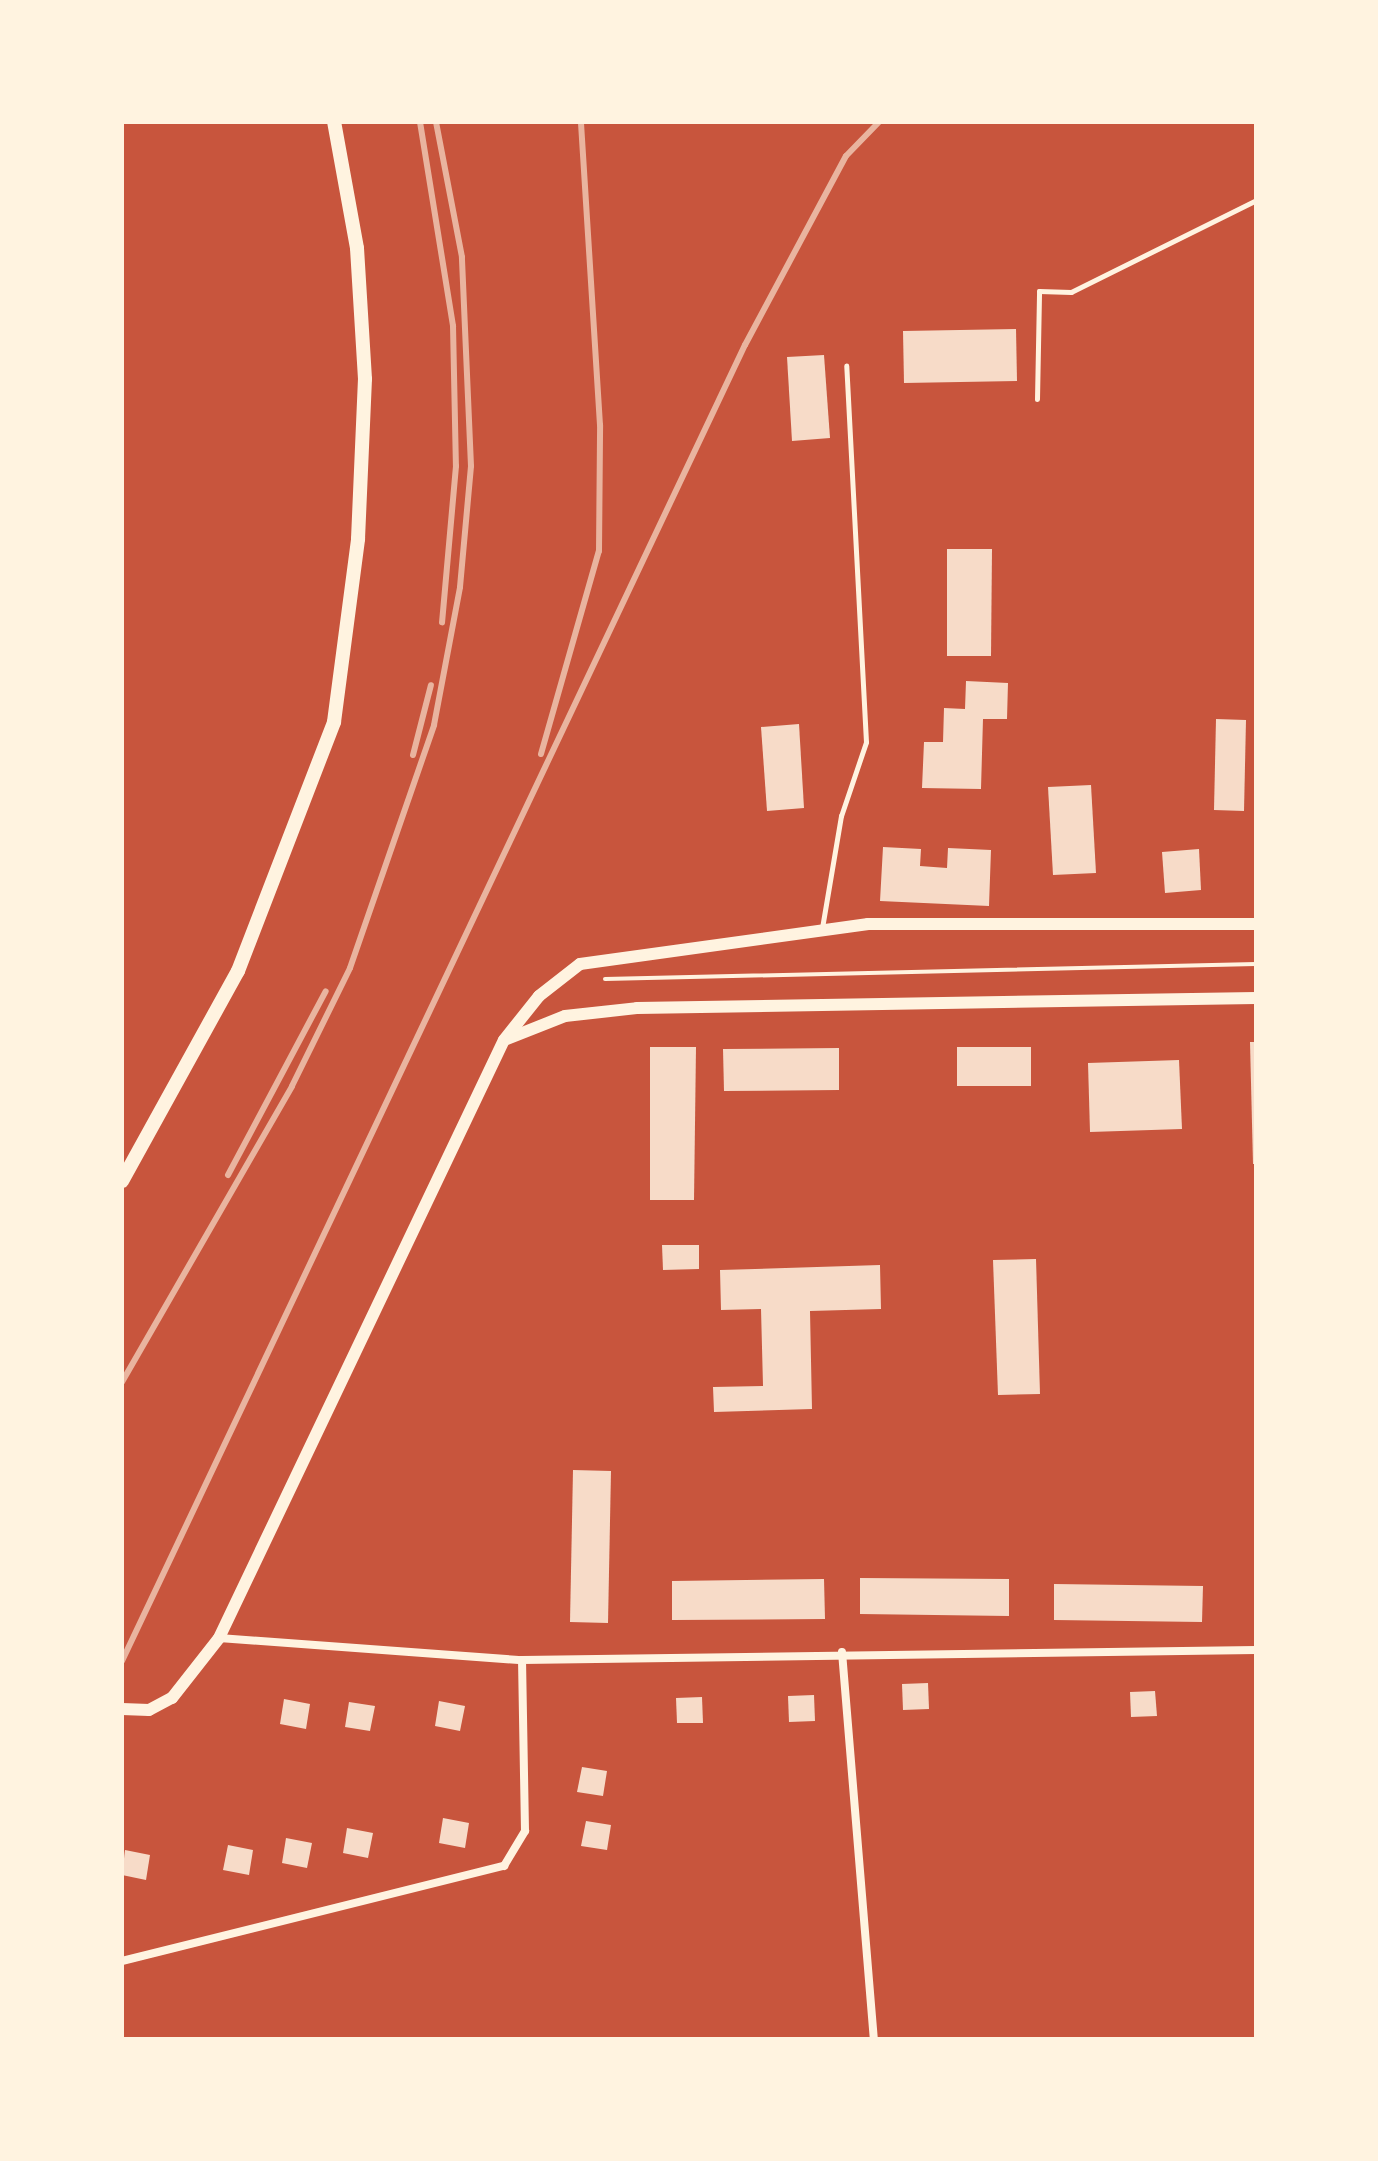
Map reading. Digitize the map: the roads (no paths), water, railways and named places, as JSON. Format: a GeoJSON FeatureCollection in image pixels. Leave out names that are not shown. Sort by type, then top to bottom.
{"type":"FeatureCollection","features":[{"type":"Feature","properties":{"kind":"main road"},"geometry":{"type":"LineString","coordinates":[[122,1181],[238,971],[334,722],[358,539],[365,379],[357,248],[334,122]]}},
{"type":"Feature","properties":{"kind":"street"},"geometry":{"type":"LineString","coordinates":[[123,1714],[172,1698],[219,1638],[504,1040],[539,996],[580,964],[822,928],[1256,924]]}},
{"type":"Feature","properties":{"kind":"street"},"geometry":{"type":"LineString","coordinates":[[504,1040],[565,1016],[637,1008],[1256,998]]}},
{"type":"Feature","properties":{"kind":"street"},"geometry":{"type":"LineString","coordinates":[[219,1638],[522,1660],[842,1652],[1256,1650]]}},
{"type":"Feature","properties":{"kind":"street"},"geometry":{"type":"LineString","coordinates":[[842,1652],[874,2039]]}},
{"type":"Feature","properties":{"kind":"street"},"geometry":{"type":"LineString","coordinates":[[122,1961],[504,1866],[525,1831],[522,1660]]}},
{"type":"Feature","properties":{"kind":"lane"},"geometry":{"type":"LineString","coordinates":[[1037,399],[1039,291],[1071,292],[1256,200]]}},
{"type":"Feature","properties":{"kind":"lane"},"geometry":{"type":"LineString","coordinates":[[822,928],[841,816],[866,742],[846,366]]}},
{"type":"Feature","properties":{"kind":"railway"},"geometry":{"type":"LineString","coordinates":[[420,122],[453,326],[456,466],[442,622]]}},
{"type":"Feature","properties":{"kind":"railway"},"geometry":{"type":"LineString","coordinates":[[122,1382],[292,1086],[350,968],[434,725],[460,587],[471,466],[462,257],[436,122]]}},
{"type":"Feature","properties":{"kind":"railway"},"geometry":{"type":"LineString","coordinates":[[541,754],[599,551],[600,425],[581,122]]}},
{"type":"Feature","properties":{"kind":"railway"},"geometry":{"type":"LineString","coordinates":[[122,1661],[745,345],[846,156],[879,122]]}},
{"type":"Feature","properties":{"kind":"railway"},"geometry":{"type":"LineString","coordinates":[[413,755],[431,685]]}},
{"type":"Feature","properties":{"kind":"railway"},"geometry":{"type":"LineString","coordinates":[[228,1175],[326,991]]}}]}
